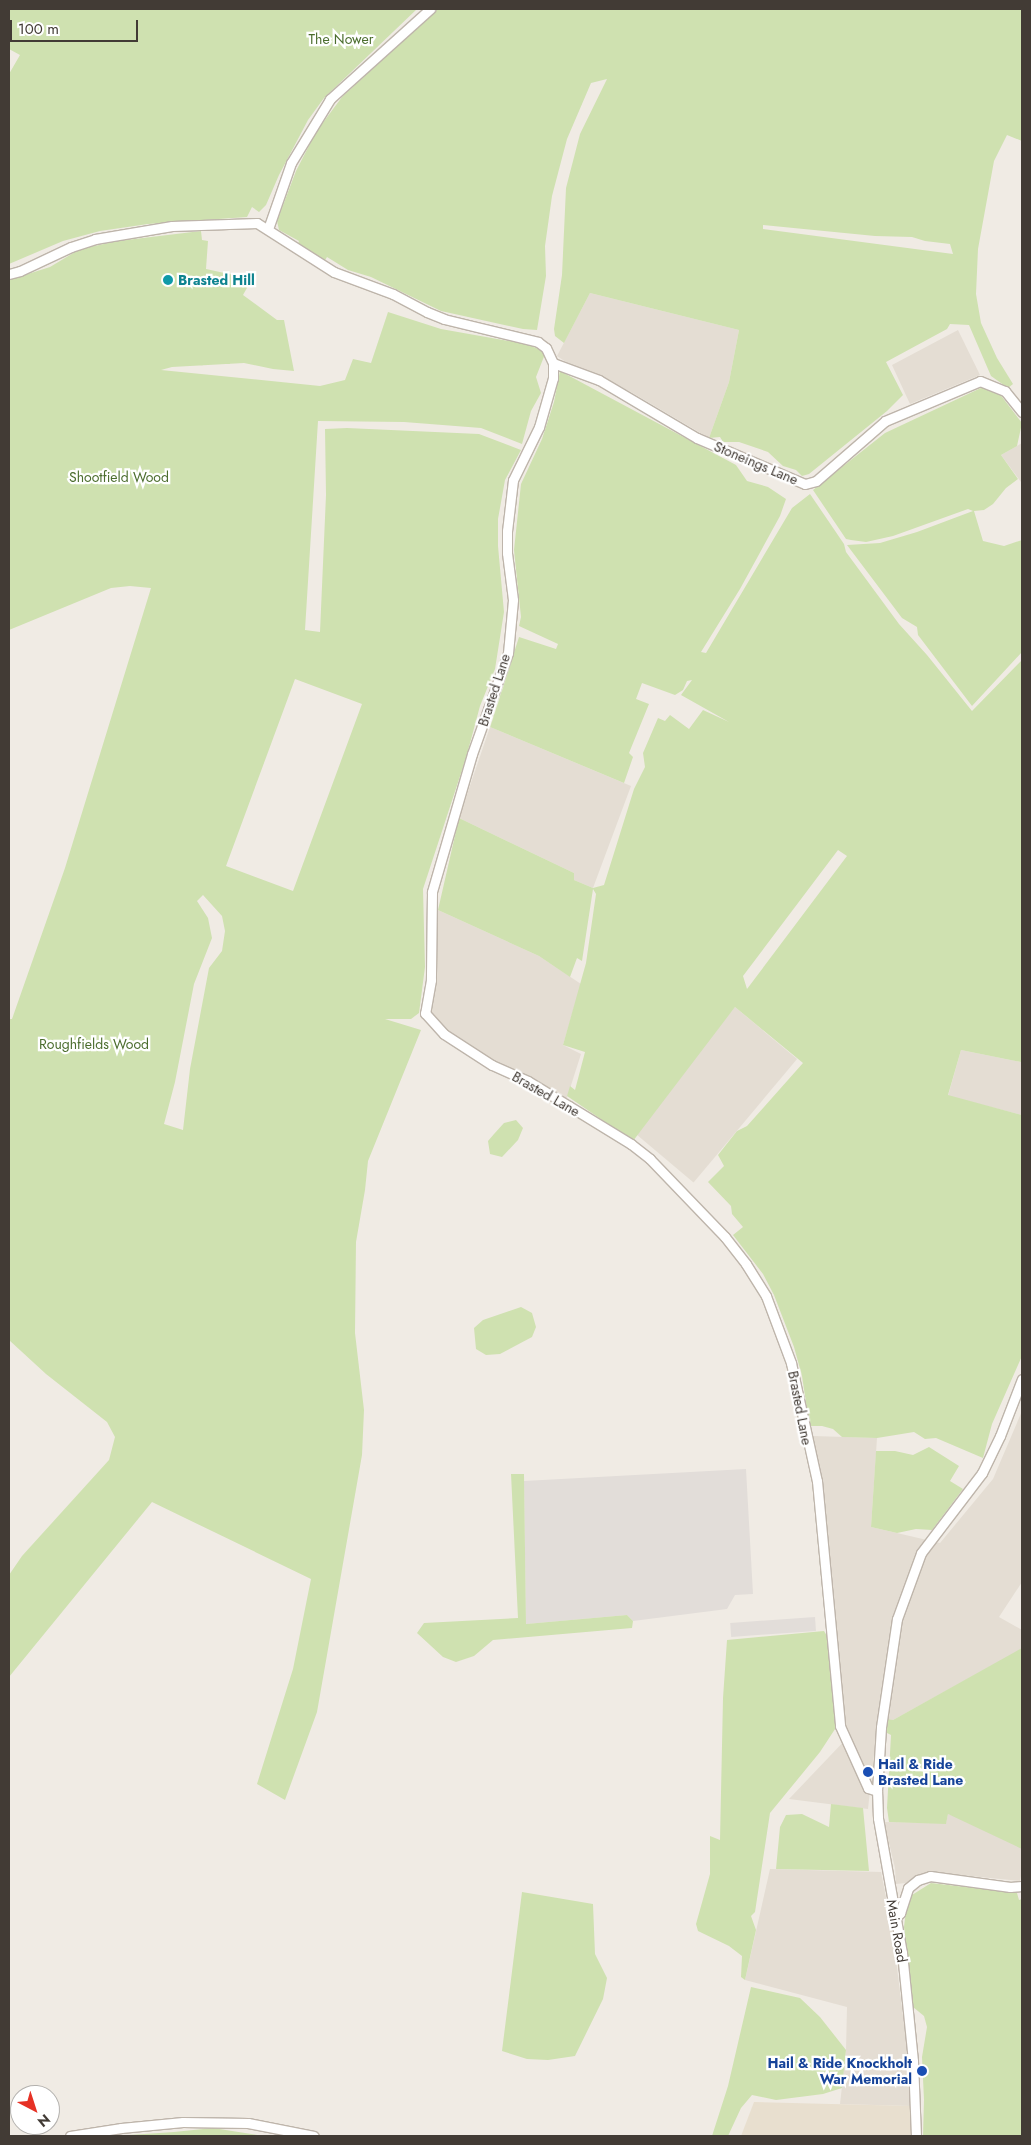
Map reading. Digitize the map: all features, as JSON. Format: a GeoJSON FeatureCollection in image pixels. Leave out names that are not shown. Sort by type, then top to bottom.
{"type":"FeatureCollection","features":[{"type":"Feature","properties":{"kind":"street"},"geometry":{"type":"LineString","coordinates":[[268,229],[291,163],[330,99],[430,9]]}},
{"type":"Feature","properties":{"kind":"street"},"geometry":{"type":"LineString","coordinates":[[9,274],[40,264],[71,247],[114,236],[172,226],[241,222],[257,223],[334,272],[393,294],[427,312],[444,319],[538,342],[550,354],[553,363]]}},
{"type":"Feature","properties":{"kind":"street","name":"Stoneings Lane"},"geometry":{"type":"LineString","coordinates":[[553,363],[599,380],[696,438],[805,484],[816,481],[886,421],[980,381],[1005,391],[1022,412]]}},
{"type":"Feature","properties":{"kind":"street","name":"Brasted Lane"},"geometry":{"type":"LineString","coordinates":[[553,363],[552,378],[539,427],[513,480],[507,531],[507,553],[513,600],[508,653],[472,754],[432,892],[431,980],[425,1013],[444,1034],[492,1065],[528,1081],[631,1144],[650,1159],[725,1237],[746,1264],[766,1296],[791,1362],[817,1481],[840,1726],[868,1788],[876,1791]]}},
{"type":"Feature","properties":{"kind":"street","name":"Main Road"},"geometry":{"type":"LineString","coordinates":[[916,2136],[913,2061],[902,1956],[880,1837],[876,1791],[881,1728],[897,1619],[921,1553],[982,1474],[1000,1436],[1022,1379]]}},
{"type":"Feature","properties":{"kind":"street"},"geometry":{"type":"LineString","coordinates":[[896,1917],[900,1913],[908,1888],[918,1880],[930,1876],[1010,1887],[1022,1886]]}},
{"type":"Feature","properties":{"kind":"street"},"geometry":{"type":"LineString","coordinates":[[70,2136],[121,2128],[183,2122],[248,2123],[314,2136]]}},
{"type":"Feature","properties":{"kind":"shaded area"},"geometry":{"type":"Polygon","coordinates":[[[590,293],[739,330],[729,382],[709,438],[631,392],[557,356],[590,293]]]}},
{"type":"Feature","properties":{"kind":"shaded area"},"geometry":{"type":"Polygon","coordinates":[[[958,330],[980,375],[910,404],[892,365],[958,330]]]}},
{"type":"Feature","properties":{"kind":"shaded area"},"geometry":{"type":"Polygon","coordinates":[[[1022,443],[1022,481],[1021,482],[1001,455],[1022,443]]]}},
{"type":"Feature","properties":{"kind":"shaded area"},"geometry":{"type":"Polygon","coordinates":[[[490,727],[631,786],[593,888],[574,880],[574,873],[459,818],[490,727]]]}},
{"type":"Feature","properties":{"kind":"shaded area"},"geometry":{"type":"Polygon","coordinates":[[[438,910],[539,956],[581,984],[563,1045],[581,1054],[566,1101],[493,1063],[446,1032],[428,1012],[435,969],[438,910]]]}},
{"type":"Feature","properties":{"kind":"shaded area"},"geometry":{"type":"Polygon","coordinates":[[[735,1007],[797,1059],[694,1182],[632,1130],[735,1007]]]}},
{"type":"Feature","properties":{"kind":"shaded area"},"geometry":{"type":"Polygon","coordinates":[[[961,1050],[1021,1062],[1022,1054],[1022,1115],[948,1096],[961,1050]]]}},
{"type":"Feature","properties":{"kind":"shaded area"},"geometry":{"type":"Polygon","coordinates":[[[1022,1411],[1022,1582],[999,1617],[1022,1630],[1022,1649],[893,1720],[878,1719],[868,1809],[789,1799],[849,1736],[845,1724],[832,1585],[813,1436],[877,1438],[871,1527],[940,1543],[993,1479],[1022,1411]]]}},
{"type":"Feature","properties":{"kind":"shaded area"},"geometry":{"type":"Polygon","coordinates":[[[746,1469],[753,1594],[735,1595],[727,1609],[633,1621],[627,1615],[526,1624],[524,1481],[746,1469]]]}},
{"type":"Feature","properties":{"kind":"shaded area"},"geometry":{"type":"Polygon","coordinates":[[[815,1617],[816,1631],[731,1637],[730,1623],[815,1617]]]}},
{"type":"Feature","properties":{"kind":"shaded area"},"geometry":{"type":"Polygon","coordinates":[[[948,1814],[987,1827],[1022,1843],[1020,1881],[930,1872],[906,1883],[896,1884],[895,1868],[884,1822],[946,1823],[948,1814]]]}},
{"type":"Feature","properties":{"kind":"shaded area"},"geometry":{"type":"Polygon","coordinates":[[[770,1869],[881,1872],[892,1928],[908,2056],[911,2106],[840,2104],[846,2051],[847,2007],[745,1980],[770,1869]]]}},
{"type":"Feature","properties":{"kind":"shaded area"},"geometry":{"type":"Polygon","coordinates":[[[754,2102],[911,2106],[911,2136],[741,2136],[754,2102]]]}},
{"type":"Feature","properties":{"kind":"green space","name":"The Nower"},"geometry":{"type":"Polygon","coordinates":[[[9,9],[417,9],[324,98],[308,120],[279,175],[266,205],[259,212],[252,207],[247,217],[148,224],[100,231],[63,241],[9,264],[9,74],[20,55],[9,49],[9,9]]]}},
{"type":"Feature","properties":{"kind":"green space"},"geometry":{"type":"Polygon","coordinates":[[[438,9],[1022,9],[1022,141],[1007,135],[994,161],[978,249],[976,294],[981,323],[997,358],[1013,384],[1008,388],[991,376],[969,325],[950,324],[947,329],[886,362],[903,395],[887,411],[809,474],[802,476],[796,470],[783,466],[768,452],[739,442],[723,442],[720,437],[709,438],[729,382],[739,330],[590,293],[564,343],[555,336],[554,329],[562,275],[566,188],[580,134],[607,79],[591,83],[567,139],[552,196],[545,246],[546,276],[537,330],[523,329],[441,311],[371,277],[348,270],[327,257],[324,262],[297,246],[299,241],[279,230],[277,221],[296,171],[316,132],[342,97],[438,9]],[[763,225],[763,229],[953,254],[950,244],[925,241],[912,237],[875,236],[763,225]]]}},
{"type":"Feature","properties":{"kind":"green space"},"geometry":{"type":"Polygon","coordinates":[[[201,231],[202,240],[208,241],[206,269],[252,279],[243,295],[277,320],[284,320],[294,371],[244,363],[172,367],[161,370],[320,386],[345,380],[353,359],[371,363],[388,312],[441,329],[526,344],[541,350],[545,354],[536,377],[541,393],[531,411],[522,444],[481,428],[404,422],[318,421],[305,630],[320,632],[326,495],[325,429],[347,428],[479,434],[521,450],[505,480],[498,519],[498,546],[504,612],[495,669],[480,706],[466,758],[423,889],[425,967],[419,1013],[411,1019],[385,1019],[421,1030],[368,1161],[356,1242],[355,1333],[364,1410],[362,1455],[317,1712],[285,1800],[257,1784],[293,1669],[311,1579],[152,1502],[9,1677],[9,1575],[22,1556],[109,1460],[115,1437],[107,1422],[46,1374],[9,1340],[9,1019],[12,1019],[65,868],[151,588],[130,586],[111,588],[9,630],[9,280],[50,267],[80,249],[118,241],[201,231]],[[295,679],[226,866],[293,891],[362,704],[295,679]],[[203,895],[197,901],[208,918],[212,938],[194,984],[175,1082],[164,1124],[183,1130],[190,1069],[209,968],[222,951],[225,931],[222,916],[203,895]]]}},
{"type":"Feature","properties":{"kind":"green space"},"geometry":{"type":"Polygon","coordinates":[[[560,371],[736,465],[747,481],[768,487],[786,499],[780,516],[740,589],[701,652],[706,653],[792,508],[810,494],[844,544],[846,552],[899,624],[927,655],[972,711],[1022,660],[1021,1062],[961,1050],[948,1095],[1022,1115],[1022,1356],[992,1424],[983,1458],[936,1438],[925,1439],[914,1432],[877,1438],[842,1437],[833,1429],[811,1426],[809,1423],[802,1376],[794,1347],[774,1295],[763,1274],[733,1235],[743,1227],[732,1214],[731,1206],[708,1182],[724,1166],[718,1155],[737,1131],[747,1126],[803,1063],[735,1007],[633,1141],[567,1096],[570,1086],[575,1090],[585,1052],[563,1045],[586,963],[596,894],[593,889],[582,961],[577,958],[570,977],[539,956],[438,910],[459,818],[574,873],[574,880],[593,888],[604,885],[634,789],[645,767],[643,753],[658,718],[665,721],[670,715],[689,729],[703,710],[729,722],[681,695],[692,680],[687,681],[683,690],[675,695],[642,683],[636,699],[649,704],[629,753],[633,757],[624,783],[490,727],[519,637],[556,649],[558,644],[519,626],[521,617],[514,550],[521,484],[542,439],[554,402],[560,371]],[[838,850],[743,976],[747,989],[847,856],[838,850]]]}},
{"type":"Feature","properties":{"kind":"green space"},"geometry":{"type":"Polygon","coordinates":[[[983,387],[999,393],[1022,423],[1017,446],[1001,455],[1018,479],[1006,488],[993,504],[984,510],[974,511],[983,541],[1004,546],[1022,540],[1022,652],[972,706],[918,635],[917,627],[902,618],[847,545],[880,543],[917,532],[973,511],[968,509],[893,536],[866,542],[846,539],[813,490],[885,433],[983,387]]]}},
{"type":"Feature","properties":{"kind":"green space"},"geometry":{"type":"Polygon","coordinates":[[[516,1120],[523,1128],[518,1140],[502,1157],[490,1154],[488,1141],[504,1123],[516,1120]]]}},
{"type":"Feature","properties":{"kind":"green space"},"geometry":{"type":"Polygon","coordinates":[[[521,1307],[532,1313],[536,1327],[532,1337],[500,1354],[486,1355],[476,1349],[474,1328],[483,1320],[521,1307]]]}},
{"type":"Feature","properties":{"kind":"green space"},"geometry":{"type":"Polygon","coordinates":[[[929,1447],[959,1466],[950,1481],[963,1489],[932,1530],[916,1529],[897,1533],[871,1527],[876,1451],[895,1451],[913,1455],[929,1447]]]}},
{"type":"Feature","properties":{"kind":"green space"},"geometry":{"type":"Polygon","coordinates":[[[511,1474],[524,1474],[526,1624],[627,1615],[633,1621],[632,1628],[493,1640],[474,1656],[456,1662],[443,1657],[417,1633],[424,1623],[518,1618],[511,1474]]]}},
{"type":"Feature","properties":{"kind":"green space"},"geometry":{"type":"Polygon","coordinates":[[[824,1631],[827,1636],[837,1726],[820,1752],[770,1813],[755,1912],[751,1916],[756,1930],[745,1980],[741,1977],[742,1956],[729,1946],[698,1931],[696,1924],[710,1874],[710,1836],[720,1840],[723,1698],[727,1640],[824,1631]]]}},
{"type":"Feature","properties":{"kind":"green space"},"geometry":{"type":"Polygon","coordinates":[[[1022,1648],[1022,1849],[948,1814],[946,1824],[889,1822],[887,1808],[891,1735],[885,1732],[887,1719],[893,1720],[1022,1648]]]}},
{"type":"Feature","properties":{"kind":"green space"},"geometry":{"type":"Polygon","coordinates":[[[831,1804],[863,1808],[869,1871],[776,1869],[780,1827],[786,1815],[802,1814],[829,1827],[831,1804]]]}},
{"type":"Feature","properties":{"kind":"green space"},"geometry":{"type":"Polygon","coordinates":[[[931,1883],[1017,1893],[1019,1900],[1022,1899],[1022,2136],[923,2136],[922,2057],[927,2027],[924,2016],[913,2007],[904,1927],[906,1910],[912,1895],[931,1883]]]}},
{"type":"Feature","properties":{"kind":"green space"},"geometry":{"type":"Polygon","coordinates":[[[522,1892],[593,1904],[595,1954],[607,1978],[603,1999],[575,2056],[548,2060],[527,2059],[502,2051],[522,1892]]]}},
{"type":"Feature","properties":{"kind":"green space"},"geometry":{"type":"Polygon","coordinates":[[[751,1987],[800,1998],[820,2017],[846,2050],[842,2088],[823,2094],[776,2100],[752,2095],[741,2108],[728,2136],[712,2136],[728,2086],[751,1987]]]}},
{"type":"Feature","properties":{"kind":"green space"},"geometry":{"type":"Polygon","coordinates":[[[213,2128],[264,2136],[129,2135],[174,2132],[213,2128]]]}},
{"type":"Feature","properties":{"kind":"place","name":"Brasted Hill"},"geometry":{"type":"Point","coordinates":[168,280]}},
{"type":"Feature","properties":{"kind":"place","name":"Hail & Ride Brasted Lane"},"geometry":{"type":"Point","coordinates":[868,1772]}},
{"type":"Feature","properties":{"kind":"place","name":"Hail & Ride Knockholt War Memorial"},"geometry":{"type":"Point","coordinates":[922,2071]}},
{"type":"Feature","properties":{"kind":"park label","name":"Shootfield Wood"},"geometry":{"type":"Point","coordinates":[119,477]}},
{"type":"Feature","properties":{"kind":"park label","name":"Roughfields Wood"},"geometry":{"type":"Point","coordinates":[94,1044]}}]}
